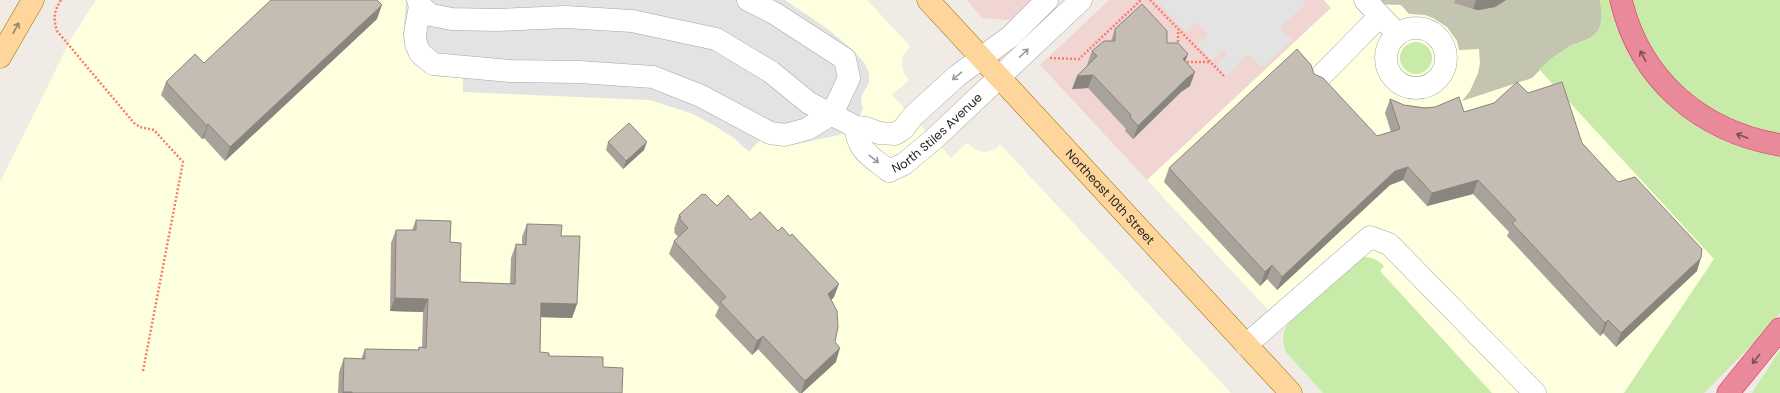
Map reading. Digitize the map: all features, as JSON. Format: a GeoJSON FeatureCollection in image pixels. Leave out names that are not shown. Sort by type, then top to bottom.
{"type":"FeatureCollection","features":[{"type":"Feature","properties":{"kind":"highway"},"geometry":{"type":"LineString","coordinates":[[1621,0],[1627,21],[1648,66],[1679,100],[1726,130],[1756,141],[1780,145]]}},
{"type":"Feature","properties":{"kind":"highway"},"geometry":{"type":"LineString","coordinates":[[1728,393],[1780,329]]}},
{"type":"Feature","properties":{"kind":"main road"},"geometry":{"type":"LineString","coordinates":[[0,57],[33,0]]}},
{"type":"Feature","properties":{"kind":"main road","name":"Northeast 10th Street"},"geometry":{"type":"LineString","coordinates":[[928,0],[1291,393]]}},
{"type":"Feature","properties":{"kind":"street"},"geometry":{"type":"LineString","coordinates":[[419,3],[415,34],[416,44],[420,53],[433,64],[510,71],[579,72],[653,77],[701,96],[770,133],[785,135],[807,129],[832,114],[849,78],[845,59],[774,13],[748,0]]}},
{"type":"Feature","properties":{"kind":"street","name":"North Stiles Avenue"},"geometry":{"type":"LineString","coordinates":[[1047,0],[1011,36],[957,76],[913,116],[899,132],[895,134],[879,133],[866,128],[856,127],[856,138],[866,152],[891,171],[904,164],[934,139],[1080,0]]}},
{"type":"Feature","properties":{"kind":"street"},"geometry":{"type":"LineString","coordinates":[[419,3],[431,15],[452,19],[496,20],[566,17],[632,21],[716,39],[771,72],[809,103],[856,127]]}},
{"type":"Feature","properties":{"kind":"street"},"geometry":{"type":"LineString","coordinates":[[1318,79],[1372,8],[1397,35]]}},
{"type":"Feature","properties":{"kind":"street"},"geometry":{"type":"LineString","coordinates":[[1246,345],[1370,237],[1389,244],[1535,393]]}},
{"type":"Feature","properties":{"kind":"path"},"geometry":{"type":"LineString","coordinates":[[62,0],[55,9],[53,19],[57,31],[134,123],[140,127],[154,130],[183,162],[142,370]]}},
{"type":"Feature","properties":{"kind":"path"},"geometry":{"type":"LineString","coordinates":[[1043,58],[1079,59],[1141,0]]}},
{"type":"Feature","properties":{"kind":"path"},"geometry":{"type":"LineString","coordinates":[[1150,0],[1178,31],[1178,54]]}},
{"type":"Feature","properties":{"kind":"path"},"geometry":{"type":"LineString","coordinates":[[1178,31],[1180,29],[1225,77]]}},
{"type":"Feature","properties":{"kind":"path"},"geometry":{"type":"LineString","coordinates":[[1178,62],[1211,62]]}},
{"type":"Feature","properties":{"kind":"shaded area"},"geometry":{"type":"Polygon","coordinates":[[[96,0],[867,0],[910,46],[903,56],[902,64],[904,73],[909,80],[892,95],[951,158],[967,143],[976,150],[985,152],[996,149],[1000,144],[1231,393],[0,393],[0,182],[72,37],[96,0]]]}},
{"type":"Feature","properties":{"kind":"shaded area"},"geometry":{"type":"Polygon","coordinates":[[[406,0],[785,0],[825,27],[853,50],[865,64],[869,73],[869,83],[862,95],[861,101],[863,108],[856,127],[839,135],[780,146],[769,144],[762,138],[749,152],[734,138],[693,114],[650,100],[463,92],[463,78],[433,76],[414,64],[407,53],[403,37],[406,0]]]}},
{"type":"Feature","properties":{"kind":"shaded area"},"geometry":{"type":"Polygon","coordinates":[[[967,0],[1031,0],[1010,20],[982,18],[967,0]]]}},
{"type":"Feature","properties":{"kind":"shaded area"},"geometry":{"type":"Polygon","coordinates":[[[1109,0],[1324,0],[1331,8],[1147,180],[1040,65],[1109,0]]]}},
{"type":"Feature","properties":{"kind":"shaded area"},"geometry":{"type":"Polygon","coordinates":[[[1156,0],[1304,0],[1306,3],[1280,28],[1292,40],[1262,68],[1251,56],[1244,56],[1243,60],[1226,76],[1216,65],[1227,54],[1223,50],[1212,61],[1197,45],[1207,36],[1207,33],[1199,24],[1195,23],[1186,32],[1156,0]]]}},
{"type":"Feature","properties":{"kind":"shaded area"},"geometry":{"type":"Polygon","coordinates":[[[1324,0],[1600,0],[1539,69],[1714,259],[1624,393],[1383,393],[1287,330],[1147,180],[1331,8],[1324,0]]]}},
{"type":"Feature","properties":{"kind":"shaded area"},"geometry":{"type":"Polygon","coordinates":[[[1369,0],[1600,0],[1602,16],[1601,24],[1597,33],[1588,39],[1570,46],[1552,58],[1532,78],[1462,101],[1470,91],[1478,73],[1480,63],[1479,49],[1459,50],[1457,41],[1447,27],[1433,18],[1425,15],[1409,14],[1401,5],[1373,4],[1369,0]]]}},
{"type":"Feature","properties":{"kind":"green space"},"geometry":{"type":"Polygon","coordinates":[[[1600,0],[1611,0],[1623,37],[1632,57],[1644,77],[1676,110],[1694,123],[1735,143],[1757,150],[1780,154],[1780,313],[1766,331],[1704,393],[1624,393],[1714,259],[1539,69],[1565,49],[1592,37],[1596,33],[1599,28],[1601,18],[1600,0]]]}},
{"type":"Feature","properties":{"kind":"green space"},"geometry":{"type":"Polygon","coordinates":[[[1633,0],[1780,0],[1780,134],[1754,129],[1729,120],[1706,107],[1686,90],[1667,71],[1652,49],[1641,25],[1633,0]]]}},
{"type":"Feature","properties":{"kind":"green space"},"geometry":{"type":"Polygon","coordinates":[[[1416,42],[1425,45],[1429,49],[1432,58],[1429,67],[1425,71],[1416,74],[1407,71],[1403,67],[1400,58],[1403,49],[1407,45],[1416,42]]]}},
{"type":"Feature","properties":{"kind":"green space"},"geometry":{"type":"Polygon","coordinates":[[[1362,257],[1374,259],[1384,266],[1380,271],[1492,393],[1323,393],[1286,352],[1283,341],[1285,330],[1288,323],[1362,257]]]}},
{"type":"Feature","properties":{"kind":"green space"},"geometry":{"type":"Polygon","coordinates":[[[1780,350],[1780,393],[1752,393],[1780,350]]]}},
{"type":"Feature","properties":{"kind":"building"},"geometry":{"type":"Polygon","coordinates":[[[271,0],[377,0],[382,5],[230,147],[208,124],[207,126],[166,82],[195,54],[204,63],[271,0]]]}},
{"type":"Feature","properties":{"kind":"building"},"geometry":{"type":"Polygon","coordinates":[[[1142,4],[1167,31],[1167,43],[1178,43],[1188,54],[1183,59],[1195,72],[1138,126],[1130,117],[1131,115],[1093,75],[1077,76],[1097,56],[1092,51],[1104,41],[1115,41],[1115,29],[1142,4]]]}},
{"type":"Feature","properties":{"kind":"building"},"geometry":{"type":"Polygon","coordinates":[[[1297,49],[1311,65],[1314,74],[1323,78],[1377,136],[1400,129],[1390,99],[1404,105],[1424,108],[1435,107],[1459,97],[1464,112],[1494,103],[1517,82],[1528,93],[1562,82],[1582,143],[1618,182],[1635,177],[1702,249],[1701,258],[1621,333],[1608,320],[1605,323],[1512,223],[1516,220],[1478,180],[1432,193],[1408,167],[1395,171],[1282,277],[1272,265],[1265,272],[1169,168],[1297,49]]]}},
{"type":"Feature","properties":{"kind":"building"},"geometry":{"type":"Polygon","coordinates":[[[629,123],[647,142],[626,161],[608,142],[629,123]]]}},
{"type":"Feature","properties":{"kind":"building"},"geometry":{"type":"Polygon","coordinates":[[[702,194],[705,194],[717,206],[728,195],[751,220],[760,212],[778,231],[782,227],[790,236],[792,234],[839,284],[828,294],[837,311],[838,327],[835,342],[840,348],[805,381],[763,336],[757,341],[720,302],[726,297],[674,241],[688,228],[679,218],[681,217],[679,215],[702,194]]]}},
{"type":"Feature","properties":{"kind":"building"},"geometry":{"type":"Polygon","coordinates":[[[416,220],[451,221],[450,242],[461,243],[460,282],[515,284],[516,244],[526,245],[527,224],[562,225],[561,236],[580,236],[577,304],[541,303],[540,352],[549,353],[549,356],[603,357],[603,367],[623,368],[622,393],[343,392],[344,358],[365,359],[365,349],[419,350],[419,347],[426,348],[428,299],[395,298],[396,230],[416,230],[416,220]]]}}]}
